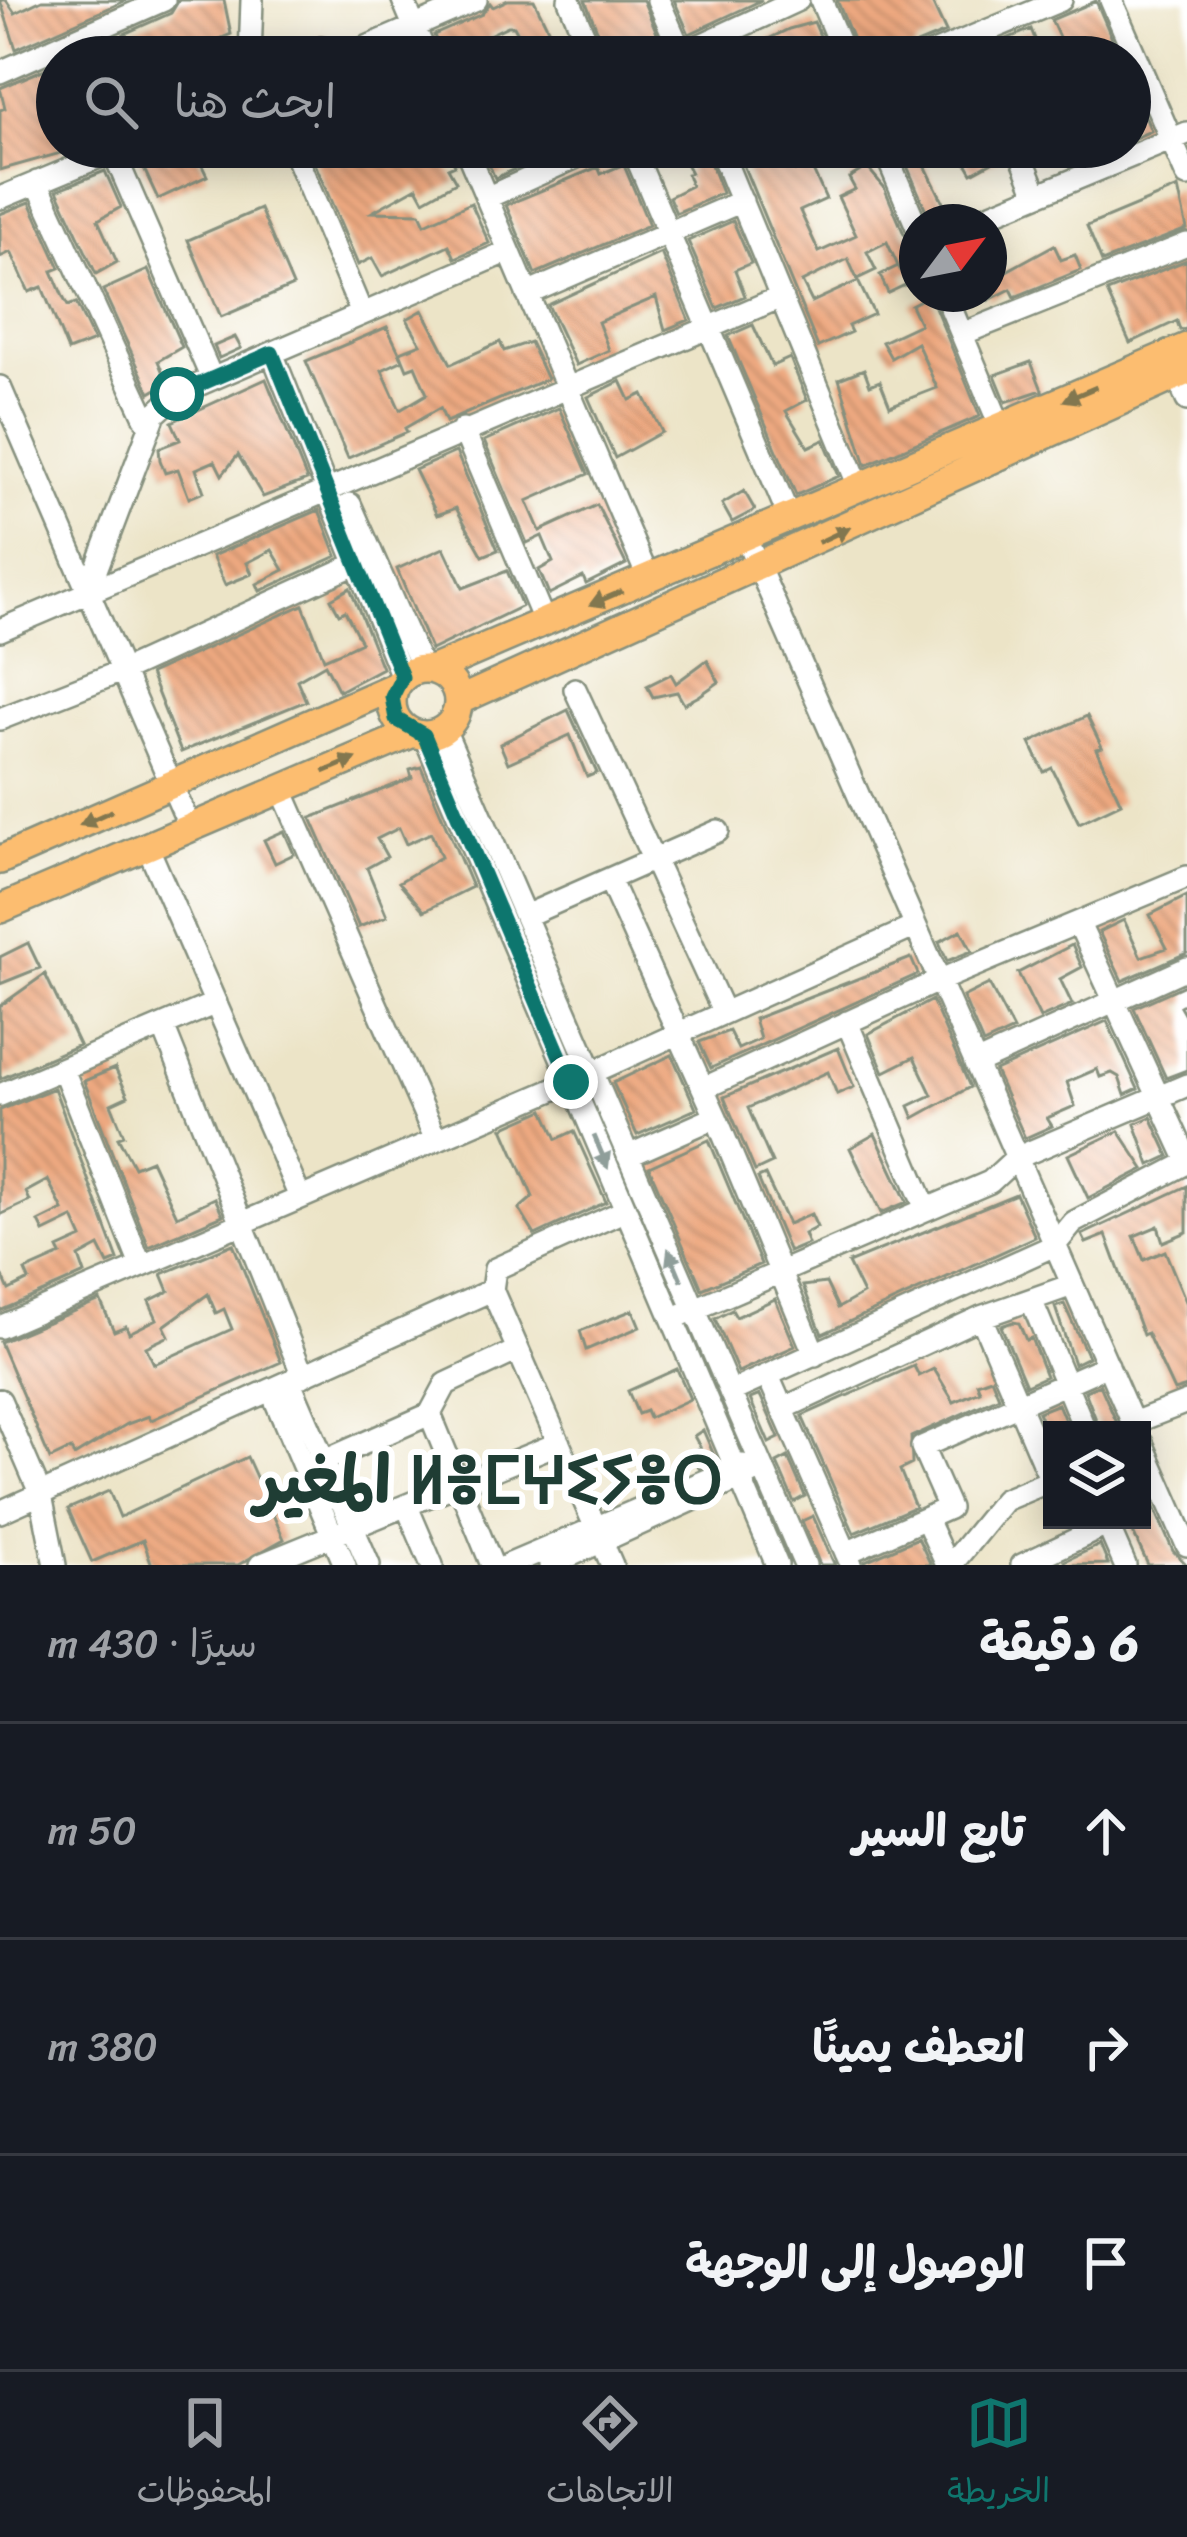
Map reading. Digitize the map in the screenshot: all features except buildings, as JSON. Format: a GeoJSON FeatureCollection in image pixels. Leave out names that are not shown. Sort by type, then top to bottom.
{"type":"FeatureCollection","features":[{"type":"Feature","properties":{"kind":"main road"},"geometry":{"type":"LineString","coordinates":[[0,860],[413,675],[650,580],[1187,347]]}},
{"type":"Feature","properties":{"kind":"main road"},"geometry":{"type":"LineString","coordinates":[[0,909],[427,732],[458,701],[1184,382]]}},
{"type":"Feature","properties":{"kind":"main road"},"geometry":{"type":"LineString","coordinates":[[413,675],[451,681],[458,701]]}},
{"type":"Feature","properties":{"kind":"main road"},"geometry":{"type":"LineString","coordinates":[[413,675],[392,708],[427,732]]}},
{"type":"Feature","properties":{"kind":"street"},"geometry":{"type":"LineString","coordinates":[[82,36],[164,0]]}},
{"type":"Feature","properties":{"kind":"street"},"geometry":{"type":"LineString","coordinates":[[251,36],[252,0]]}},
{"type":"Feature","properties":{"kind":"street"},"geometry":{"type":"LineString","coordinates":[[403,0],[418,36]]}},
{"type":"Feature","properties":{"kind":"street"},"geometry":{"type":"LineString","coordinates":[[395,36],[476,0]]}},
{"type":"Feature","properties":{"kind":"street"},"geometry":{"type":"LineString","coordinates":[[569,0],[584,36]]}},
{"type":"Feature","properties":{"kind":"street"},"geometry":{"type":"LineString","coordinates":[[658,0],[673,36]]}},
{"type":"Feature","properties":{"kind":"street"},"geometry":{"type":"LineString","coordinates":[[723,36],[798,0]]}},
{"type":"Feature","properties":{"kind":"street"},"geometry":{"type":"LineString","coordinates":[[821,0],[836,36]]}},
{"type":"Feature","properties":{"kind":"street"},"geometry":{"type":"LineString","coordinates":[[995,36],[1060,0]]}},
{"type":"Feature","properties":{"kind":"street"},"geometry":{"type":"LineString","coordinates":[[1111,0],[1124,36]]}},
{"type":"Feature","properties":{"kind":"street"},"geometry":{"type":"LineString","coordinates":[[0,72],[36,56]]}},
{"type":"Feature","properties":{"kind":"street"},"geometry":{"type":"LineString","coordinates":[[1151,90],[1179,136],[1187,176]]}},
{"type":"Feature","properties":{"kind":"street"},"geometry":{"type":"LineString","coordinates":[[1151,147],[1179,136]]}},
{"type":"Feature","properties":{"kind":"street"},"geometry":{"type":"LineString","coordinates":[[0,198],[72,168]]}},
{"type":"Feature","properties":{"kind":"street"},"geometry":{"type":"LineString","coordinates":[[126,168],[212,380]]}},
{"type":"Feature","properties":{"kind":"street"},"geometry":{"type":"LineString","coordinates":[[301,168],[362,314]]}},
{"type":"Feature","properties":{"kind":"street"},"geometry":{"type":"LineString","coordinates":[[474,168],[650,580]]}},
{"type":"Feature","properties":{"kind":"street"},"geometry":{"type":"LineString","coordinates":[[486,198],[552,168]]}},
{"type":"Feature","properties":{"kind":"street"},"geometry":{"type":"LineString","coordinates":[[641,168],[790,519]]}},
{"type":"Feature","properties":{"kind":"street"},"geometry":{"type":"LineString","coordinates":[[728,168],[860,489]]}},
{"type":"Feature","properties":{"kind":"street"},"geometry":{"type":"LineString","coordinates":[[892,168],[907,204]]}},
{"type":"Feature","properties":{"kind":"street"},"geometry":{"type":"LineString","coordinates":[[1026,168],[1037,194]]}},
{"type":"Feature","properties":{"kind":"street"},"geometry":{"type":"LineString","coordinates":[[1007,207],[1101,168]]}},
{"type":"Feature","properties":{"kind":"street"},"geometry":{"type":"LineString","coordinates":[[38,182],[150,428]]}},
{"type":"Feature","properties":{"kind":"street"},"geometry":{"type":"LineString","coordinates":[[527,294],[742,201]]}},
{"type":"Feature","properties":{"kind":"street"},"geometry":{"type":"LineString","coordinates":[[962,334],[1187,244]]}},
{"type":"Feature","properties":{"kind":"street"},"geometry":{"type":"LineString","coordinates":[[88,591],[155,414],[177,394],[509,251]]}},
{"type":"Feature","properties":{"kind":"street"},"geometry":{"type":"LineString","coordinates":[[0,630],[566,385],[782,298]]}},
{"type":"Feature","properties":{"kind":"street"},"geometry":{"type":"LineString","coordinates":[[953,312],[1001,428]]}},
{"type":"Feature","properties":{"kind":"street"},"geometry":{"type":"LineString","coordinates":[[279,350],[413,675]]}},
{"type":"Feature","properties":{"kind":"street"},"geometry":{"type":"LineString","coordinates":[[0,387],[6,418],[88,591],[191,830]]}},
{"type":"Feature","properties":{"kind":"street"},"geometry":{"type":"LineString","coordinates":[[463,429],[545,623]]}},
{"type":"Feature","properties":{"kind":"street"},"geometry":{"type":"LineString","coordinates":[[334,485],[358,563],[413,675]]}},
{"type":"Feature","properties":{"kind":"street"},"geometry":{"type":"LineString","coordinates":[[746,538],[1132,1421]]}},
{"type":"Feature","properties":{"kind":"street"},"geometry":{"type":"LineString","coordinates":[[0,719],[122,671],[358,563]]}},
{"type":"Feature","properties":{"kind":"street"},"geometry":{"type":"LineString","coordinates":[[575,689],[724,1013]]}},
{"type":"Feature","properties":{"kind":"street"},"geometry":{"type":"LineString","coordinates":[[427,732],[525,916],[805,1565]]}},
{"type":"Feature","properties":{"kind":"street"},"geometry":{"type":"LineString","coordinates":[[427,732],[777,1565]]}},
{"type":"Feature","properties":{"kind":"street"},"geometry":{"type":"LineString","coordinates":[[282,790],[436,1139]]}},
{"type":"Feature","properties":{"kind":"street"},"geometry":{"type":"LineString","coordinates":[[525,916],[718,831]]}},
{"type":"Feature","properties":{"kind":"street"},"geometry":{"type":"LineString","coordinates":[[148,848],[300,1197]]}},
{"type":"Feature","properties":{"kind":"street"},"geometry":{"type":"LineString","coordinates":[[704,1088],[938,981],[1187,877]]}},
{"type":"Feature","properties":{"kind":"street"},"geometry":{"type":"LineString","coordinates":[[609,879],[704,1088],[815,1355]]}},
{"type":"Feature","properties":{"kind":"street"},"geometry":{"type":"LineString","coordinates":[[730,1393],[1055,1245],[1074,1222],[1187,1161],[1079,923]]}},
{"type":"Feature","properties":{"kind":"street"},"geometry":{"type":"LineString","coordinates":[[0,1327],[571,1082],[914,926]]}},
{"type":"Feature","properties":{"kind":"street"},"geometry":{"type":"LineString","coordinates":[[975,1064],[1187,968]]}},
{"type":"Feature","properties":{"kind":"street"},"geometry":{"type":"LineString","coordinates":[[0,1095],[216,1004]]}},
{"type":"Feature","properties":{"kind":"street"},"geometry":{"type":"LineString","coordinates":[[848,1022],[926,1209]]}},
{"type":"Feature","properties":{"kind":"street"},"geometry":{"type":"LineString","coordinates":[[163,1026],[241,1223],[288,1382],[343,1531],[369,1565]]}},
{"type":"Feature","properties":{"kind":"street"},"geometry":{"type":"LineString","coordinates":[[63,1069],[141,1266]]}},
{"type":"Feature","properties":{"kind":"street"},"geometry":{"type":"LineString","coordinates":[[672,1318],[990,1182],[1016,1158],[1187,1085]]}},
{"type":"Feature","properties":{"kind":"street"},"geometry":{"type":"LineString","coordinates":[[628,1156],[716,1117]]}},
{"type":"Feature","properties":{"kind":"street"},"geometry":{"type":"LineString","coordinates":[[612,1565],[492,1289],[495,1269],[626,1210]]}},
{"type":"Feature","properties":{"kind":"street"},"geometry":{"type":"LineString","coordinates":[[782,1408],[981,1317],[1072,1285]]}},
{"type":"Feature","properties":{"kind":"street"},"geometry":{"type":"LineString","coordinates":[[0,1512],[492,1289]]}},
{"type":"Feature","properties":{"kind":"street"},"geometry":{"type":"LineString","coordinates":[[1032,1302],[1081,1421]]}},
{"type":"Feature","properties":{"kind":"street"},"geometry":{"type":"LineString","coordinates":[[981,1317],[1043,1460]]}},
{"type":"Feature","properties":{"kind":"street"},"geometry":{"type":"LineString","coordinates":[[324,1461],[430,1414],[446,1384],[518,1350]]}},
{"type":"Feature","properties":{"kind":"street"},"geometry":{"type":"LineString","coordinates":[[768,1376],[848,1559],[950,1508],[922,1447],[1108,1365]]}},
{"type":"Feature","properties":{"kind":"street"},"geometry":{"type":"LineString","coordinates":[[288,1382],[324,1461],[343,1531],[346,1565]]}},
{"type":"Feature","properties":{"kind":"street"},"geometry":{"type":"LineString","coordinates":[[0,1400],[41,1496],[56,1565]]}},
{"type":"Feature","properties":{"kind":"street"},"geometry":{"type":"LineString","coordinates":[[1151,1424],[1187,1402]]}},
{"type":"Feature","properties":{"kind":"street"},"geometry":{"type":"LineString","coordinates":[[430,1414],[492,1565]]}},
{"type":"Feature","properties":{"kind":"street"},"geometry":{"type":"LineString","coordinates":[[260,1565],[408,1509],[559,1443]]}},
{"type":"Feature","properties":{"kind":"street"},"geometry":{"type":"LineString","coordinates":[[1151,1455],[1178,1498],[1187,1545]]}},
{"type":"Feature","properties":{"kind":"street"},"geometry":{"type":"LineString","coordinates":[[508,1565],[598,1534],[762,1465]]}},
{"type":"Feature","properties":{"kind":"street"},"geometry":{"type":"LineString","coordinates":[[926,1519],[949,1565],[1004,1500],[1043,1483]]}},
{"type":"Feature","properties":{"kind":"street"},"geometry":{"type":"LineString","coordinates":[[408,1509],[432,1565]]}},
{"type":"Feature","properties":{"kind":"street"},"geometry":{"type":"LineString","coordinates":[[1022,1565],[1056,1558],[1103,1529]]}},
{"type":"Feature","properties":{"kind":"street"},"geometry":{"type":"LineString","coordinates":[[1115,1529],[1125,1565]]}},
{"type":"Feature","properties":{"kind":"street"},"geometry":{"type":"LineString","coordinates":[[556,1564],[598,1534]]}},
{"type":"Feature","properties":{"kind":"district","name":"المغير ⵍⴻⵎⵖⵉⵢⴻⵔ"},"geometry":{"type":"Point","coordinates":[489,1480]}},
{"type":"Feature","properties":{"kind":"route"},"geometry":{"type":"LineString","coordinates":[[177,394],[272,353],[402,677],[392,697],[396,719],[413,733],[424,735],[571,1082]]}}]}
